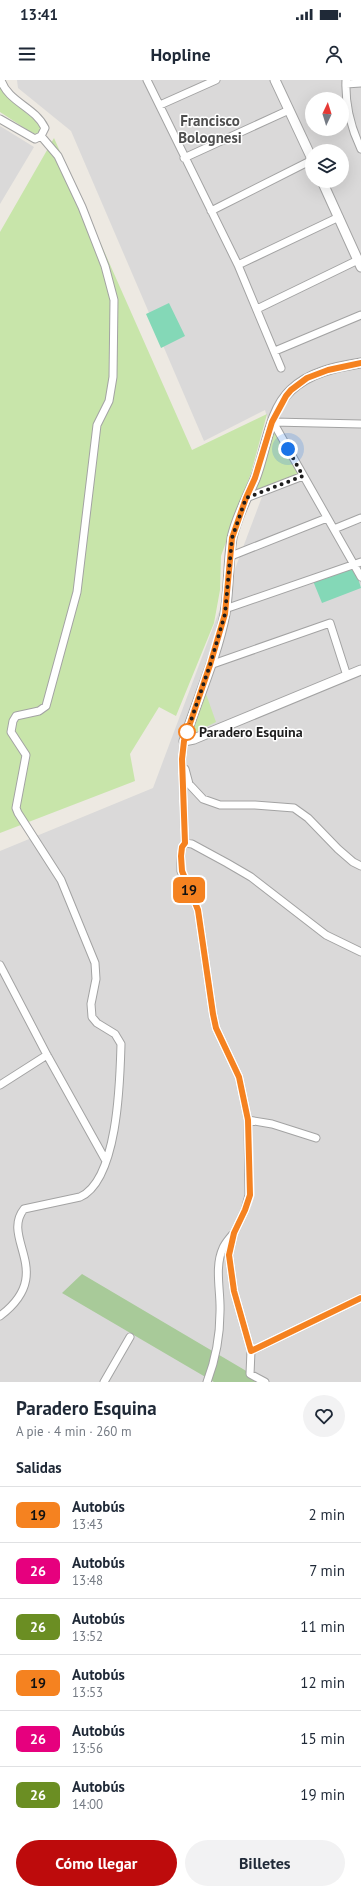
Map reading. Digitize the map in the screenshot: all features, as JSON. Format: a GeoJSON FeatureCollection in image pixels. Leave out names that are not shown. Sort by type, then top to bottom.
{"type":"FeatureCollection","features":[{"type":"Feature","properties":{"kind":"street"},"geometry":{"type":"LineString","coordinates":[[0,119],[35,139],[41,136],[45,128],[41,120],[9,95],[1,80]]}},
{"type":"Feature","properties":{"kind":"street"},"geometry":{"type":"LineString","coordinates":[[147,80],[184,158],[238,265],[281,368]]}},
{"type":"Feature","properties":{"kind":"street"},"geometry":{"type":"LineString","coordinates":[[160,105],[216,80]]}},
{"type":"Feature","properties":{"kind":"street"},"geometry":{"type":"LineString","coordinates":[[275,80],[305,144]]}},
{"type":"Feature","properties":{"kind":"street"},"geometry":{"type":"LineString","coordinates":[[361,83],[346,82],[348,112],[361,149]]}},
{"type":"Feature","properties":{"kind":"street"},"geometry":{"type":"LineString","coordinates":[[184,158],[289,110]]}},
{"type":"Feature","properties":{"kind":"street"},"geometry":{"type":"LineString","coordinates":[[0,1316],[10,1308],[23,1288],[22,1267],[13,1241],[12,1221],[24,1209],[80,1197],[87,1194],[94,1187],[106,1161],[112,1143],[115,1120],[121,1044],[115,1034],[97,1023],[92,1017],[91,1004],[96,979],[95,963],[61,880],[18,813],[16,802],[26,754],[11,732],[13,721],[16,716],[39,711],[46,706],[77,592],[97,441],[97,425],[109,401],[113,377],[114,300],[105,266],[82,207],[58,156],[41,136]]}},
{"type":"Feature","properties":{"kind":"street"},"geometry":{"type":"LineString","coordinates":[[211,211],[305,163]]}},
{"type":"Feature","properties":{"kind":"street"},"geometry":{"type":"LineString","coordinates":[[257,309],[359,264],[325,188]]}},
{"type":"Feature","properties":{"kind":"street"},"geometry":{"type":"LineString","coordinates":[[238,265],[339,217]]}},
{"type":"Feature","properties":{"kind":"street"},"geometry":{"type":"LineString","coordinates":[[275,351],[361,315]]}},
{"type":"Feature","properties":{"kind":"street"},"geometry":{"type":"LineString","coordinates":[[207,1382],[216,1350],[220,1313],[219,1261],[223,1247],[234,1233],[245,1210],[250,1195],[248,1120],[239,1077],[216,1028],[198,910],[182,871],[181,856],[182,847],[185,843],[182,759],[184,741],[210,665],[225,609],[232,538],[246,498],[255,478],[272,422],[286,396],[291,390],[307,378],[328,370],[361,363]]}},
{"type":"Feature","properties":{"kind":"street"},"geometry":{"type":"LineString","coordinates":[[272,422],[361,424]]}},
{"type":"Feature","properties":{"kind":"street"},"geometry":{"type":"LineString","coordinates":[[272,422],[327,518],[358,564],[361,577]]}},
{"type":"Feature","properties":{"kind":"street"},"geometry":{"type":"LineString","coordinates":[[246,498],[303,476]]}},
{"type":"Feature","properties":{"kind":"street"},"geometry":{"type":"LineString","coordinates":[[231,556],[327,518]]}},
{"type":"Feature","properties":{"kind":"street"},"geometry":{"type":"LineString","coordinates":[[334,529],[361,518]]}},
{"type":"Feature","properties":{"kind":"street"},"geometry":{"type":"LineString","coordinates":[[225,609],[358,564]]}},
{"type":"Feature","properties":{"kind":"street"},"geometry":{"type":"LineString","coordinates":[[210,665],[330,623],[347,676]]}},
{"type":"Feature","properties":{"kind":"street"},"geometry":{"type":"LineString","coordinates":[[184,741],[194,739],[361,670]]}},
{"type":"Feature","properties":{"kind":"street"},"geometry":{"type":"LineString","coordinates":[[182,759],[189,784],[204,799],[220,805],[255,805],[294,808],[308,818],[353,862],[361,866]]}},
{"type":"Feature","properties":{"kind":"street"},"geometry":{"type":"LineString","coordinates":[[185,843],[192,844],[251,877],[326,935],[361,952]]}},
{"type":"Feature","properties":{"kind":"street"},"geometry":{"type":"LineString","coordinates":[[0,965],[47,1056],[106,1161]]}},
{"type":"Feature","properties":{"kind":"street"},"geometry":{"type":"LineString","coordinates":[[0,1085],[47,1056]]}},
{"type":"Feature","properties":{"kind":"street"},"geometry":{"type":"LineString","coordinates":[[248,1120],[272,1124],[316,1138]]}},
{"type":"Feature","properties":{"kind":"street"},"geometry":{"type":"LineString","coordinates":[[234,1233],[229,1255],[234,1291],[251,1351],[249,1382]]}},
{"type":"Feature","properties":{"kind":"street"},"geometry":{"type":"LineString","coordinates":[[251,1351],[361,1298]]}},
{"type":"Feature","properties":{"kind":"street"},"geometry":{"type":"LineString","coordinates":[[104,1382],[130,1337]]}},
{"type":"Feature","properties":{"kind":"street"},"geometry":{"type":"LineString","coordinates":[[250,1374],[265,1382]]}},
{"type":"Feature","properties":{"kind":"shaded area"},"geometry":{"type":"Polygon","coordinates":[[[17,80],[361,80],[361,1382],[0,1382],[0,851],[153,788],[278,454],[265,410],[204,441],[71,131],[18,88],[17,80]]]}},
{"type":"Feature","properties":{"kind":"shaded area"},"geometry":{"type":"Polygon","coordinates":[[[0,126],[34,147],[0,204],[0,126]]]}},
{"type":"Feature","properties":{"kind":"green space"},"geometry":{"type":"Polygon","coordinates":[[[0,88],[4,94],[43,129],[38,135],[29,131],[0,112],[0,88]]]}},
{"type":"Feature","properties":{"kind":"green space"},"geometry":{"type":"Polygon","coordinates":[[[54,138],[192,450],[267,414],[251,473],[221,556],[220,590],[214,623],[176,716],[159,707],[130,754],[135,781],[0,833],[0,232],[54,138]]]}},
{"type":"Feature","properties":{"kind":"green space"},"geometry":{"type":"Polygon","coordinates":[[[169,303],[185,336],[161,348],[146,314],[169,303]]]}},
{"type":"Feature","properties":{"kind":"green space"},"geometry":{"type":"Polygon","coordinates":[[[273,422],[303,476],[246,498],[273,422]]]}},
{"type":"Feature","properties":{"kind":"green space"},"geometry":{"type":"Polygon","coordinates":[[[354,565],[361,588],[322,603],[313,581],[354,565]]]}},
{"type":"Feature","properties":{"kind":"green space"},"geometry":{"type":"Polygon","coordinates":[[[205,691],[216,722],[190,735],[205,691]]]}},
{"type":"Feature","properties":{"kind":"green space"},"geometry":{"type":"Polygon","coordinates":[[[82,1274],[265,1382],[214,1382],[62,1293],[82,1274]]]}},
{"type":"Feature","properties":{"kind":"bus line","name":"19"},"geometry":{"type":"LineString","coordinates":[[361,363],[338,367],[307,378],[291,390],[286,396],[272,422],[255,478],[246,498],[232,538],[225,614],[210,665],[184,741],[182,759],[185,843],[182,847],[181,856],[184,878],[198,910],[216,1028],[239,1077],[248,1120],[250,1195],[245,1210],[234,1233],[229,1255],[234,1291],[251,1351],[361,1298]]}},
{"type":"Feature","properties":{"kind":"place","name":"Paradero Esquina"},"geometry":{"type":"Point","coordinates":[187,732]}},
{"type":"Feature","properties":{"kind":"district","name":"Francisco Bolognesi"},"geometry":{"type":"Point","coordinates":[210,128]}},
{"type":"Feature","properties":{"kind":"route"},"geometry":{"type":"LineString","coordinates":[[187,732],[210,665],[225,614],[232,538],[246,498],[303,476],[288,449]]}}]}
